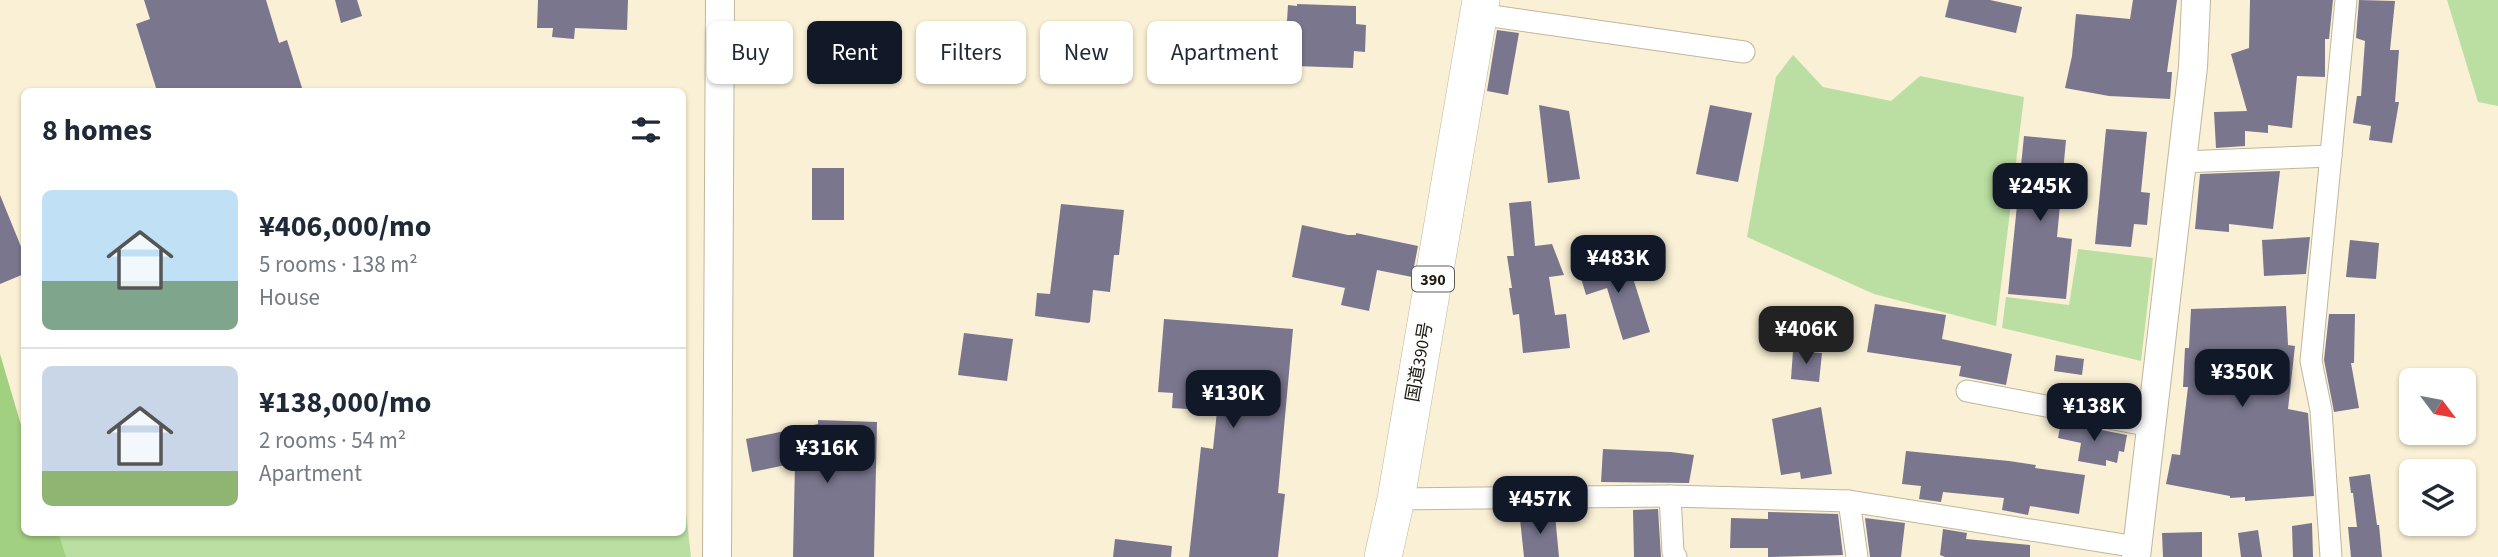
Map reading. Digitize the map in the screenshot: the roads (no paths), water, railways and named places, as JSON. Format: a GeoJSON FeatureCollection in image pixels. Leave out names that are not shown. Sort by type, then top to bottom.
{"type":"FeatureCollection","features":[{"type":"Feature","properties":{"kind":"highway","name":"国道390号"},"geometry":{"type":"LineString","coordinates":[[1383,557],[1396,499],[1480,7]]}},
{"type":"Feature","properties":{"kind":"street"},"geometry":{"type":"LineString","coordinates":[[718,557],[720,0]]}},
{"type":"Feature","properties":{"kind":"street"},"geometry":{"type":"LineString","coordinates":[[1396,499],[1670,496],[1849,501],[2136,552],[2193,67],[2196,0]]}},
{"type":"Feature","properties":{"kind":"street"},"geometry":{"type":"LineString","coordinates":[[2331,557],[2321,410],[2311,361],[2346,0]]}},
{"type":"Feature","properties":{"kind":"street"},"geometry":{"type":"LineString","coordinates":[[1480,7],[1744,52]]}},
{"type":"Feature","properties":{"kind":"street"},"geometry":{"type":"LineString","coordinates":[[2182,162],[2331,156]]}},
{"type":"Feature","properties":{"kind":"street"},"geometry":{"type":"LineString","coordinates":[[1967,391],[2151,426]]}},
{"type":"Feature","properties":{"kind":"street"},"geometry":{"type":"LineString","coordinates":[[1670,496],[1673,551],[1676,557]]}},
{"type":"Feature","properties":{"kind":"street"},"geometry":{"type":"LineString","coordinates":[[1849,501],[1857,557]]}}]}
